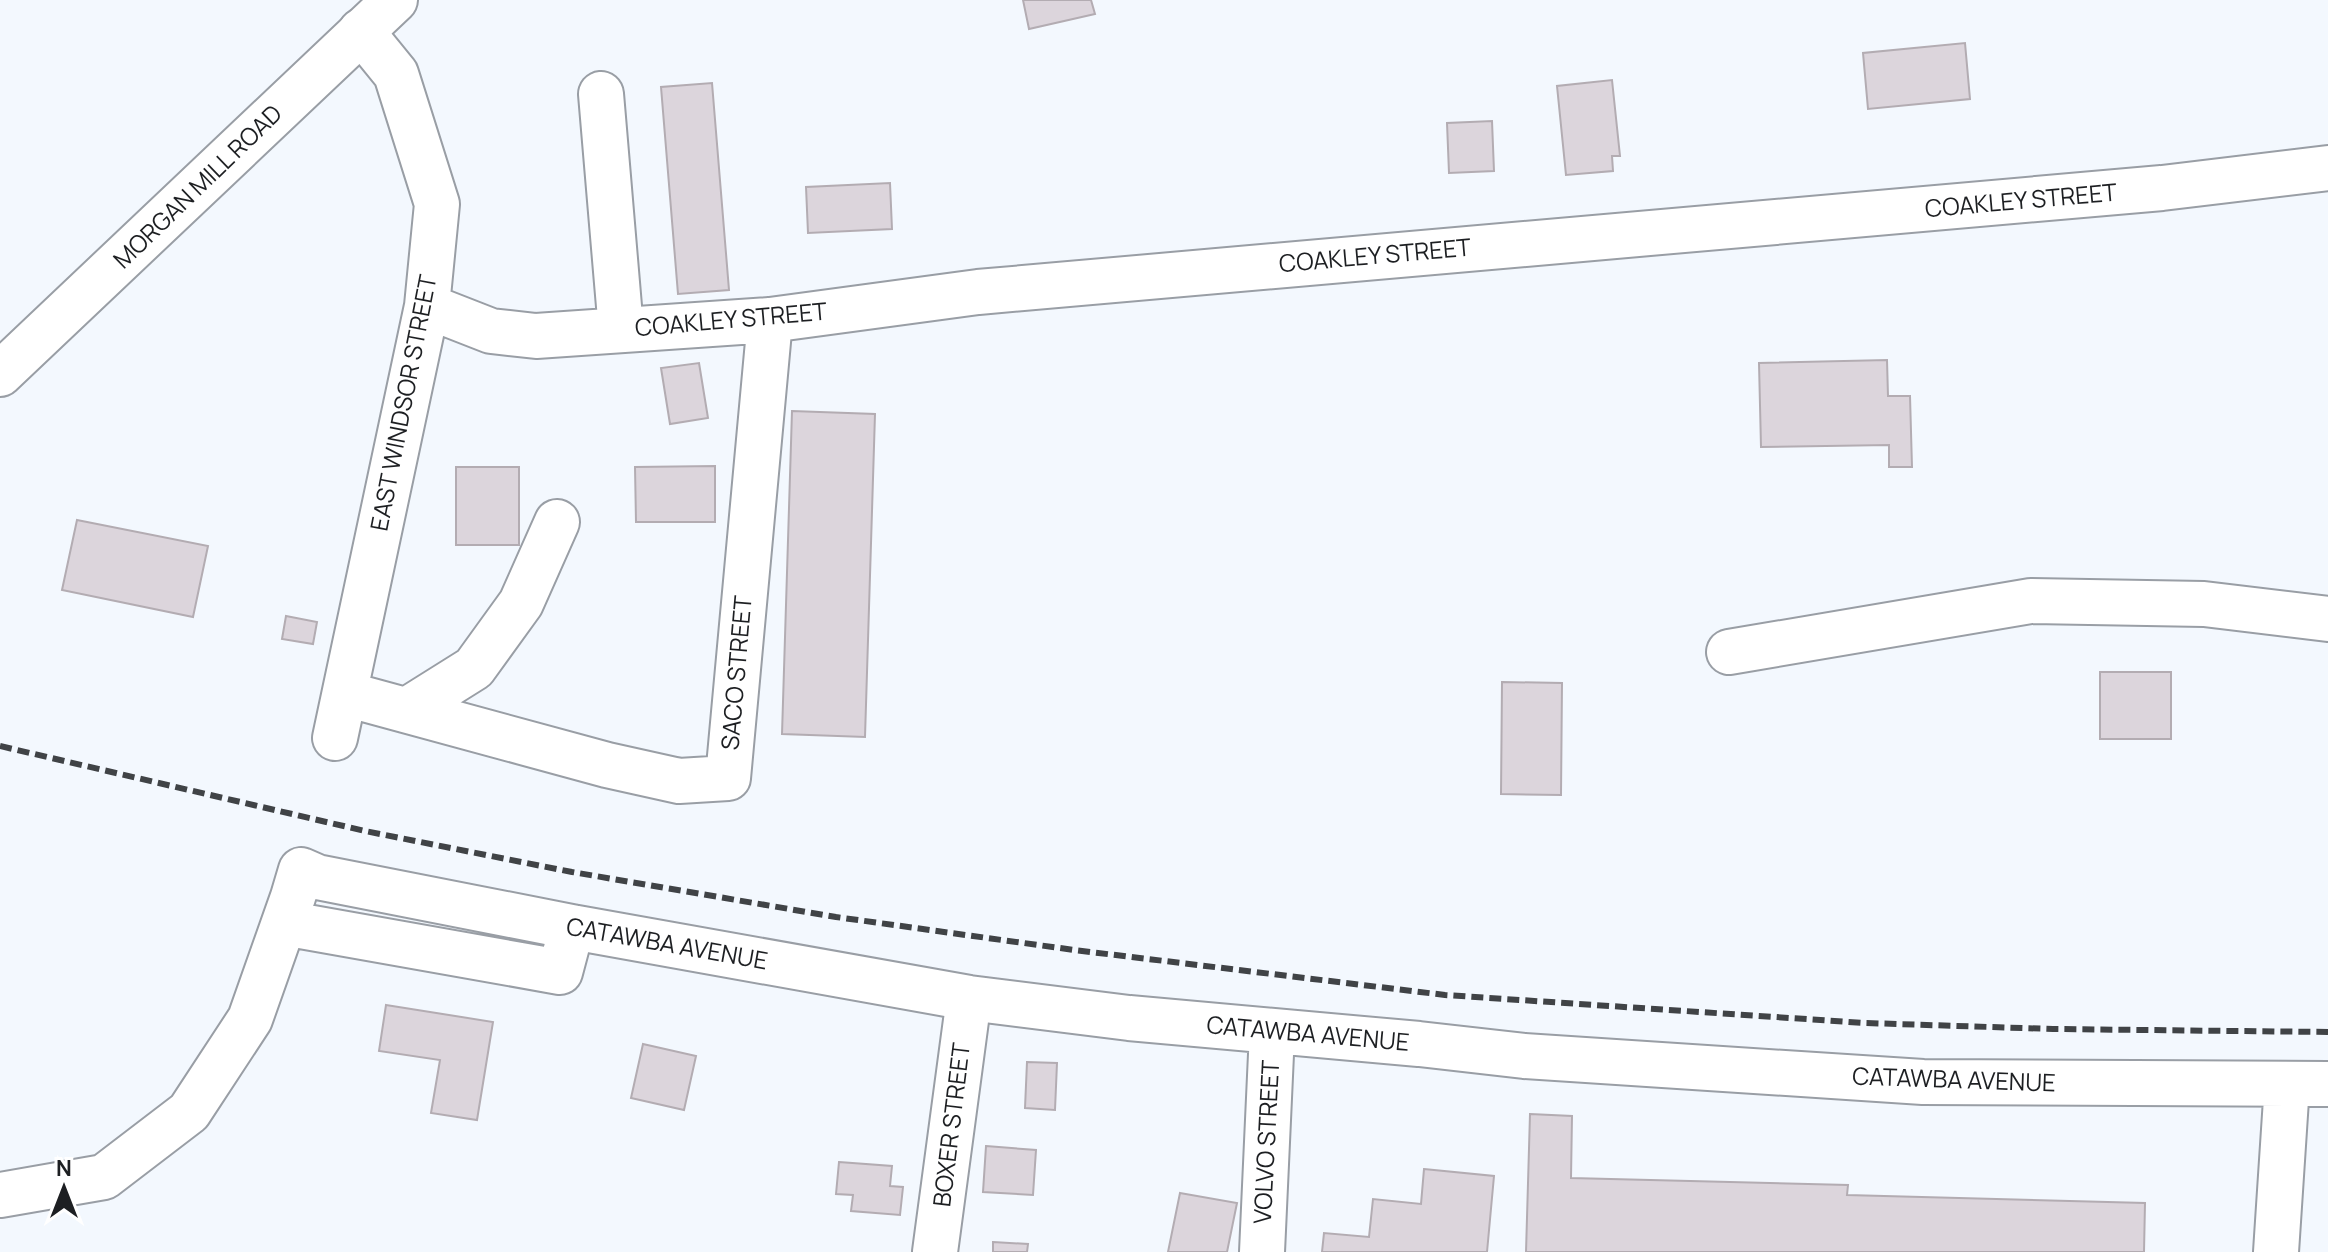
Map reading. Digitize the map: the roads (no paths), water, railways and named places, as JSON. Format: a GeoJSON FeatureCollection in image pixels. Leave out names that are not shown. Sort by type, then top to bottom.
{"type":"FeatureCollection","features":[{"type":"Feature","properties":{"kind":"street","name":"MORGAN MILL ROAD"},"geometry":{"type":"LineString","coordinates":[[0,374],[395,0]]}},
{"type":"Feature","properties":{"kind":"street","name":"EAST WINDSOR STREET"},"geometry":{"type":"LineString","coordinates":[[335,738],[427,306],[437,204],[396,74],[361,31]]}},
{"type":"Feature","properties":{"kind":"street"},"geometry":{"type":"LineString","coordinates":[[601,94],[621,330]]}},
{"type":"Feature","properties":{"kind":"street","name":"COAKLEY STREET"},"geometry":{"type":"LineString","coordinates":[[427,306],[491,331],[536,336],[770,320],[978,292],[2146,189],[2328,168]]}},
{"type":"Feature","properties":{"kind":"street","name":"SACO STREET"},"geometry":{"type":"LineString","coordinates":[[346,694],[607,765],[679,781],[728,778],[770,320]]}},
{"type":"Feature","properties":{"kind":"street"},"geometry":{"type":"LineString","coordinates":[[407,710],[474,668],[521,603],[557,522]]}},
{"type":"Feature","properties":{"kind":"street"},"geometry":{"type":"LineString","coordinates":[[1729,652],[2031,601],[2204,604],[2328,619]]}},
{"type":"Feature","properties":{"kind":"street","name":"CATAWBA AVENUE"},"geometry":{"type":"LineString","coordinates":[[284,923],[301,870],[317,877],[572,927],[969,998],[1129,1018],[1524,1056],[1923,1082],[2307,1084]]}},
{"type":"Feature","properties":{"kind":"street"},"geometry":{"type":"LineString","coordinates":[[0,1195],[104,1177],[189,1112],[250,1019],[284,923],[560,972],[572,927]]}},
{"type":"Feature","properties":{"kind":"street","name":"BOXER STREET"},"geometry":{"type":"LineString","coordinates":[[935,1252],[969,998]]}},
{"type":"Feature","properties":{"kind":"street","name":"VOLVO STREET"},"geometry":{"type":"LineString","coordinates":[[1262,1252],[1272,1032]]}},
{"type":"Feature","properties":{"kind":"street"},"geometry":{"type":"LineString","coordinates":[[2276,1252],[2307,1084]]}},
{"type":"Feature","properties":{"kind":"railway"},"geometry":{"type":"LineString","coordinates":[[0,746],[365,831],[572,872],[836,917],[1074,950],[1445,995],[1865,1023],[2328,1032]]}}]}
